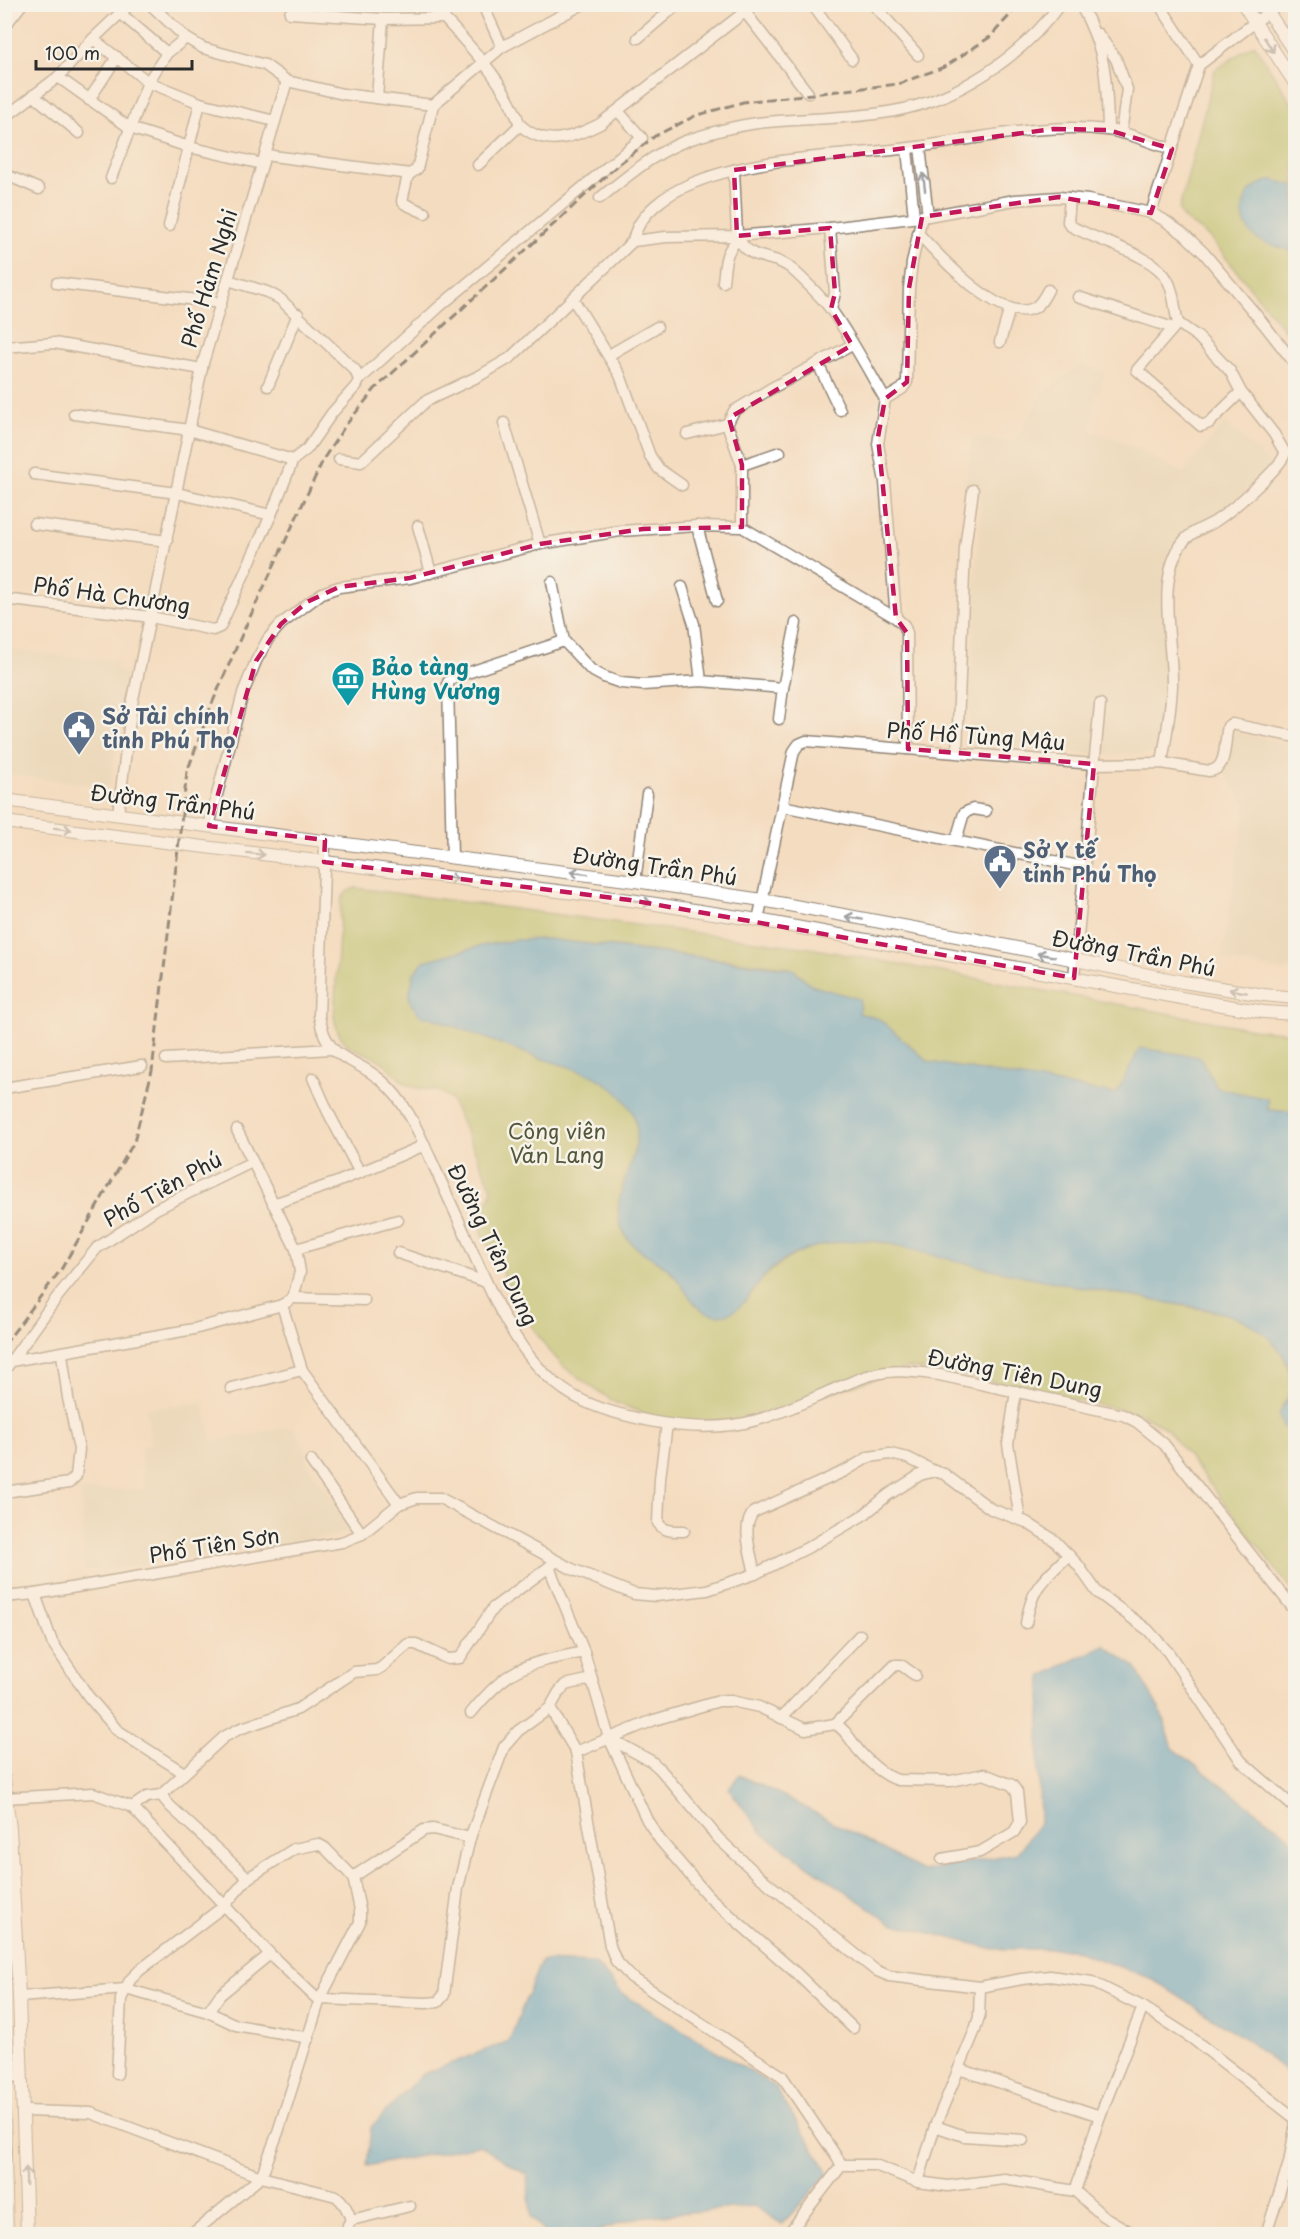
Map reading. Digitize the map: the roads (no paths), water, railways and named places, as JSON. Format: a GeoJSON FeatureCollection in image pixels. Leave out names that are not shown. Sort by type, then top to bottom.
{"type":"FeatureCollection","features":[{"type":"Feature","properties":{"kind":"main road"},"geometry":{"type":"LineString","coordinates":[[1243,4],[1296,85]]}},
{"type":"Feature","properties":{"kind":"main road"},"geometry":{"type":"LineString","coordinates":[[1265,9],[1296,55]]}},
{"type":"Feature","properties":{"kind":"main road","name":"Đường Trần Phú"},"geometry":{"type":"LineString","coordinates":[[4,800],[325,840],[762,900],[1183,982],[1294,998]]}},
{"type":"Feature","properties":{"kind":"main road","name":"Đường Trần Phú"},"geometry":{"type":"LineString","coordinates":[[4,822],[630,900],[758,920],[1264,1012],[1293,1014]]}},
{"type":"Feature","properties":{"kind":"main road"},"geometry":{"type":"LineString","coordinates":[[1293,1014],[1294,998]]}},
{"type":"Feature","properties":{"kind":"main road"},"geometry":{"type":"LineString","coordinates":[[4,1779],[19,1997],[27,2235]]}},
{"type":"Feature","properties":{"kind":"main road"},"geometry":{"type":"LineString","coordinates":[[4,2114],[7,2235]]}},
{"type":"Feature","properties":{"kind":"street"},"geometry":{"type":"LineString","coordinates":[[4,27],[22,4]]}},
{"type":"Feature","properties":{"kind":"street"},"geometry":{"type":"LineString","coordinates":[[4,118],[58,77],[130,4]]}},
{"type":"Feature","properties":{"kind":"street"},"geometry":{"type":"LineString","coordinates":[[150,4],[186,38],[212,52],[265,65],[288,81],[326,90],[433,105]]}},
{"type":"Feature","properties":{"kind":"street"},"geometry":{"type":"LineString","coordinates":[[360,4],[361,18]]}},
{"type":"Feature","properties":{"kind":"street"},"geometry":{"type":"LineString","coordinates":[[444,4],[444,18],[484,63],[506,93],[520,125],[541,138],[554,139],[588,130],[618,111],[755,4]]}},
{"type":"Feature","properties":{"kind":"street"},"geometry":{"type":"LineString","coordinates":[[485,4],[486,12],[502,47]]}},
{"type":"Feature","properties":{"kind":"street"},"geometry":{"type":"LineString","coordinates":[[58,77],[130,128],[189,147],[264,160],[408,175],[417,169],[433,105],[502,47],[583,4]]}},
{"type":"Feature","properties":{"kind":"street"},"geometry":{"type":"LineString","coordinates":[[638,38],[678,4]]}},
{"type":"Feature","properties":{"kind":"street"},"geometry":{"type":"LineString","coordinates":[[812,4],[852,59]]}},
{"type":"Feature","properties":{"kind":"street"},"geometry":{"type":"LineString","coordinates":[[873,4],[918,55]]}},
{"type":"Feature","properties":{"kind":"street"},"geometry":{"type":"LineString","coordinates":[[600,198],[657,154],[690,140],[743,125],[896,111],[943,95],[978,78],[998,64],[1039,30],[1060,4]]}},
{"type":"Feature","properties":{"kind":"street"},"geometry":{"type":"LineString","coordinates":[[1080,4],[1111,52],[1126,84],[1127,96],[1121,133]]}},
{"type":"Feature","properties":{"kind":"street"},"geometry":{"type":"LineString","coordinates":[[1159,4],[1199,65]]}},
{"type":"Feature","properties":{"kind":"street"},"geometry":{"type":"LineString","coordinates":[[1151,213],[1199,65],[1255,23],[1265,9],[1280,4]]}},
{"type":"Feature","properties":{"kind":"street"},"geometry":{"type":"LineString","coordinates":[[746,12],[808,93]]}},
{"type":"Feature","properties":{"kind":"street"},"geometry":{"type":"LineString","coordinates":[[120,13],[167,53]]}},
{"type":"Feature","properties":{"kind":"street"},"geometry":{"type":"LineString","coordinates":[[290,13],[382,19],[444,18]]}},
{"type":"Feature","properties":{"kind":"street"},"geometry":{"type":"LineString","coordinates":[[377,98],[382,19]]}},
{"type":"Feature","properties":{"kind":"street"},"geometry":{"type":"LineString","coordinates":[[1091,24],[1101,51],[1106,76],[1108,130]]}},
{"type":"Feature","properties":{"kind":"street"},"geometry":{"type":"LineString","coordinates":[[111,178],[148,82],[167,53],[186,38]]}},
{"type":"Feature","properties":{"kind":"street"},"geometry":{"type":"LineString","coordinates":[[93,39],[148,82],[200,102],[275,122]]}},
{"type":"Feature","properties":{"kind":"street"},"geometry":{"type":"LineString","coordinates":[[89,100],[117,57]]}},
{"type":"Feature","properties":{"kind":"street","name":"Phố Hàm Nghi"},"geometry":{"type":"LineString","coordinates":[[118,814],[132,704],[202,369],[288,81]]}},
{"type":"Feature","properties":{"kind":"street"},"geometry":{"type":"LineString","coordinates":[[33,95],[79,133]]}},
{"type":"Feature","properties":{"kind":"street"},"geometry":{"type":"LineString","coordinates":[[169,226],[200,102]]}},
{"type":"Feature","properties":{"kind":"street"},"geometry":{"type":"LineString","coordinates":[[358,380],[440,307],[642,138],[618,111]]}},
{"type":"Feature","properties":{"kind":"street"},"geometry":{"type":"LineString","coordinates":[[478,165],[520,125]]}},
{"type":"Feature","properties":{"kind":"street"},"geometry":{"type":"LineString","coordinates":[[339,459],[355,462],[364,459],[418,407],[438,394],[470,381],[518,351],[633,241],[637,227],[644,218],[671,194],[693,183],[735,170],[780,162],[907,149],[1011,132],[1054,129],[1108,130],[1172,149]]}},
{"type":"Feature","properties":{"kind":"street"},"geometry":{"type":"LineString","coordinates":[[885,399],[903,389],[907,382],[909,288],[921,216],[920,147]]}},
{"type":"Feature","properties":{"kind":"street"},"geometry":{"type":"LineString","coordinates":[[907,149],[921,216]]}},
{"type":"Feature","properties":{"kind":"street"},"geometry":{"type":"LineString","coordinates":[[735,170],[738,238],[750,253],[787,264],[831,309],[885,399],[878,444],[885,482],[896,618]]}},
{"type":"Feature","properties":{"kind":"street"},"geometry":{"type":"LineString","coordinates":[[4,174],[39,189]]}},
{"type":"Feature","properties":{"kind":"street"},"geometry":{"type":"LineString","coordinates":[[408,175],[402,201],[425,213]]}},
{"type":"Feature","properties":{"kind":"street"},"geometry":{"type":"LineString","coordinates":[[1070,198],[1068,222],[1071,226],[1130,252],[1163,273],[1172,290],[1176,325],[1137,370],[1202,426],[1209,423],[1241,392]]}},
{"type":"Feature","properties":{"kind":"street"},"geometry":{"type":"LineString","coordinates":[[633,241],[666,237],[738,238],[921,216],[1015,200],[1070,198],[1118,205],[1151,213],[1179,230],[1203,253],[1248,305],[1296,366]]}},
{"type":"Feature","properties":{"kind":"street"},"geometry":{"type":"LineString","coordinates":[[830,228],[835,294],[831,309]]}},
{"type":"Feature","properties":{"kind":"street"},"geometry":{"type":"LineString","coordinates":[[918,233],[963,279],[1010,308],[1019,310],[1035,308],[1048,290]]}},
{"type":"Feature","properties":{"kind":"street"},"geometry":{"type":"LineString","coordinates":[[723,282],[726,256],[738,238]]}},
{"type":"Feature","properties":{"kind":"street"},"geometry":{"type":"LineString","coordinates":[[34,474],[177,493],[271,515],[292,460],[307,449],[332,413],[357,385],[358,380],[355,370],[298,314],[274,295],[228,280]]}},
{"type":"Feature","properties":{"kind":"street"},"geometry":{"type":"LineString","coordinates":[[57,283],[221,303]]}},
{"type":"Feature","properties":{"kind":"street"},"geometry":{"type":"LineString","coordinates":[[1078,297],[1176,325],[1198,338],[1230,371],[1241,392],[1278,440],[1285,453],[1275,468],[1223,516],[1191,533],[1179,548],[1170,576],[1166,603],[1172,686],[1162,763]]}},
{"type":"Feature","properties":{"kind":"street"},"geometry":{"type":"LineString","coordinates":[[573,299],[609,355],[626,389],[650,456],[659,469],[682,485]]}},
{"type":"Feature","properties":{"kind":"street"},"geometry":{"type":"LineString","coordinates":[[1000,342],[1010,308]]}},
{"type":"Feature","properties":{"kind":"street"},"geometry":{"type":"LineString","coordinates":[[268,386],[298,314]]}},
{"type":"Feature","properties":{"kind":"street"},"geometry":{"type":"LineString","coordinates":[[609,355],[657,327]]}},
{"type":"Feature","properties":{"kind":"street"},"geometry":{"type":"LineString","coordinates":[[4,347],[54,343],[202,369]]}},
{"type":"Feature","properties":{"kind":"street"},"geometry":{"type":"LineString","coordinates":[[687,434],[727,424],[734,411],[852,345]]}},
{"type":"Feature","properties":{"kind":"street"},"geometry":{"type":"LineString","coordinates":[[818,364],[840,410]]}},
{"type":"Feature","properties":{"kind":"street"},"geometry":{"type":"LineString","coordinates":[[74,414],[189,430],[292,460]]}},
{"type":"Feature","properties":{"kind":"street"},"geometry":{"type":"LineString","coordinates":[[504,423],[540,544]]}},
{"type":"Feature","properties":{"kind":"street"},"geometry":{"type":"LineString","coordinates":[[727,424],[742,465],[742,527]]}},
{"type":"Feature","properties":{"kind":"street"},"geometry":{"type":"LineString","coordinates":[[742,465],[780,452]]}},
{"type":"Feature","properties":{"kind":"street"},"geometry":{"type":"LineString","coordinates":[[957,752],[964,548],[973,490]]}},
{"type":"Feature","properties":{"kind":"street","name":"Phố Hà Chương"},"geometry":{"type":"LineString","coordinates":[[4,599],[151,617],[217,629],[223,623],[271,515]]}},
{"type":"Feature","properties":{"kind":"street"},"geometry":{"type":"LineString","coordinates":[[34,524],[167,540]]}},
{"type":"Feature","properties":{"kind":"street"},"geometry":{"type":"LineString","coordinates":[[418,526],[431,573]]}},
{"type":"Feature","properties":{"kind":"street"},"geometry":{"type":"LineString","coordinates":[[209,826],[243,693],[256,661],[268,639],[280,624],[322,593],[358,584],[410,578],[540,544],[620,531],[697,526],[742,527],[896,618],[904,625],[907,633],[908,749]]}},
{"type":"Feature","properties":{"kind":"street"},"geometry":{"type":"LineString","coordinates":[[697,526],[717,601]]}},
{"type":"Feature","properties":{"kind":"street"},"geometry":{"type":"LineString","coordinates":[[552,582],[564,641],[591,670],[621,683],[652,685],[701,681],[783,688]]}},
{"type":"Feature","properties":{"kind":"street"},"geometry":{"type":"LineString","coordinates":[[682,587],[693,624],[701,681]]}},
{"type":"Feature","properties":{"kind":"street"},"geometry":{"type":"LineString","coordinates":[[779,719],[796,623]]}},
{"type":"Feature","properties":{"kind":"street"},"geometry":{"type":"LineString","coordinates":[[453,857],[448,682],[455,677],[564,641]]}},
{"type":"Feature","properties":{"kind":"street"},"geometry":{"type":"LineString","coordinates":[[1074,978],[1100,704]]}},
{"type":"Feature","properties":{"kind":"street","name":"Phố Hồ Tùng Mậu"},"geometry":{"type":"LineString","coordinates":[[758,920],[794,751],[799,744],[806,741],[1094,764],[1162,763],[1209,771],[1218,768],[1223,760],[1228,726],[1232,723],[1296,737]]}},
{"type":"Feature","properties":{"kind":"street"},"geometry":{"type":"LineString","coordinates":[[635,881],[646,794]]}},
{"type":"Feature","properties":{"kind":"street"},"geometry":{"type":"LineString","coordinates":[[782,806],[1084,867]]}},
{"type":"Feature","properties":{"kind":"street"},"geometry":{"type":"LineString","coordinates":[[956,840],[964,813],[973,809],[986,811]]}},
{"type":"Feature","properties":{"kind":"street"},"geometry":{"type":"LineString","coordinates":[[166,1059],[331,1049],[322,1031],[319,1016],[325,840]]}},
{"type":"Feature","properties":{"kind":"street","name":"Đường Tiên Dung"},"geometry":{"type":"LineString","coordinates":[[331,1049],[364,1067],[382,1081],[408,1112],[486,1282],[517,1337],[534,1361],[552,1381],[566,1392],[619,1415],[667,1424],[734,1426],[797,1406],[875,1374],[908,1371],[939,1374],[1105,1410],[1137,1422],[1169,1450],[1296,1612]]}},
{"type":"Feature","properties":{"kind":"street"},"geometry":{"type":"LineString","coordinates":[[4,1088],[142,1066]]}},
{"type":"Feature","properties":{"kind":"street"},"geometry":{"type":"LineString","coordinates":[[313,1078],[360,1173]]}},
{"type":"Feature","properties":{"kind":"street"},"geometry":{"type":"LineString","coordinates":[[237,1130],[252,1162]]}},
{"type":"Feature","properties":{"kind":"street"},"geometry":{"type":"LineString","coordinates":[[273,1204],[360,1173],[424,1145]]}},
{"type":"Feature","properties":{"kind":"street","name":"Phố Tiên Phú"},"geometry":{"type":"LineString","coordinates":[[252,1162],[296,1249],[300,1272],[293,1298],[282,1305],[194,1329],[8,1366],[58,1296],[97,1248],[156,1209],[252,1162]]}},
{"type":"Feature","properties":{"kind":"street"},"geometry":{"type":"LineString","coordinates":[[296,1249],[398,1220]]}},
{"type":"Feature","properties":{"kind":"street"},"geometry":{"type":"LineString","coordinates":[[398,1253],[486,1282]]}},
{"type":"Feature","properties":{"kind":"street"},"geometry":{"type":"LineString","coordinates":[[293,1298],[364,1300]]}},
{"type":"Feature","properties":{"kind":"street"},"geometry":{"type":"LineString","coordinates":[[282,1305],[302,1370],[399,1504]]}},
{"type":"Feature","properties":{"kind":"street"},"geometry":{"type":"LineString","coordinates":[[4,1492],[69,1483],[76,1476],[79,1449],[68,1398],[62,1354]]}},
{"type":"Feature","properties":{"kind":"street"},"geometry":{"type":"LineString","coordinates":[[231,1388],[302,1370]]}},
{"type":"Feature","properties":{"kind":"street"},"geometry":{"type":"LineString","coordinates":[[1016,1391],[1008,1444],[1018,1519]]}},
{"type":"Feature","properties":{"kind":"street"},"geometry":{"type":"LineString","coordinates":[[667,1424],[660,1478],[658,1523],[661,1528],[684,1531]]}},
{"type":"Feature","properties":{"kind":"street"},"geometry":{"type":"LineString","coordinates":[[755,1574],[747,1527],[748,1518],[754,1512],[844,1471],[869,1457],[890,1454],[908,1458],[944,1474],[991,1509],[1018,1519],[1045,1533],[1069,1555],[1097,1592],[1148,1630],[1168,1652],[1240,1761],[1296,1809]]}},
{"type":"Feature","properties":{"kind":"street"},"geometry":{"type":"LineString","coordinates":[[311,1461],[362,1534]]}},
{"type":"Feature","properties":{"kind":"street"},"geometry":{"type":"LineString","coordinates":[[552,1564],[648,1597],[707,1590],[755,1574],[809,1547],[865,1514],[888,1495],[920,1475],[934,1471]]}},
{"type":"Feature","properties":{"kind":"street","name":"Phố Tiên Sơn"},"geometry":{"type":"LineString","coordinates":[[4,1597],[35,1594],[342,1542],[362,1534],[399,1504],[417,1498],[440,1497],[552,1564]]}},
{"type":"Feature","properties":{"kind":"street"},"geometry":{"type":"LineString","coordinates":[[1026,1623],[1029,1602],[1035,1590],[1069,1555]]}},
{"type":"Feature","properties":{"kind":"street"},"geometry":{"type":"LineString","coordinates":[[552,1564],[584,1652],[609,1738],[647,1820],[669,1853],[708,1896],[795,1972],[853,2028]]}},
{"type":"Feature","properties":{"kind":"street"},"geometry":{"type":"LineString","coordinates":[[132,1807],[147,1797],[161,1795],[201,1756],[231,1733],[298,1709],[354,1672],[376,1670],[382,1667],[408,1644],[416,1644],[448,1659],[460,1658],[472,1643],[487,1614],[552,1564]]}},
{"type":"Feature","properties":{"kind":"street"},"geometry":{"type":"LineString","coordinates":[[35,1594],[52,1642],[95,1705],[117,1730],[184,1773]]}},
{"type":"Feature","properties":{"kind":"street"},"geometry":{"type":"LineString","coordinates":[[781,1718],[860,1635]]}},
{"type":"Feature","properties":{"kind":"street"},"geometry":{"type":"LineString","coordinates":[[471,1713],[487,1693],[517,1668],[532,1662],[584,1652]]}},
{"type":"Feature","properties":{"kind":"street"},"geometry":{"type":"LineString","coordinates":[[576,1752],[654,1720],[719,1701],[759,1707],[808,1730],[835,1724],[895,1665],[901,1665],[915,1675]]}},
{"type":"Feature","properties":{"kind":"street"},"geometry":{"type":"LineString","coordinates":[[6,1798],[93,1792],[132,1807],[270,1954],[320,1999],[438,2002],[444,1995],[459,1888],[470,1838],[504,1747],[518,1731],[550,1708],[565,1685],[592,1679]]}},
{"type":"Feature","properties":{"kind":"street"},"geometry":{"type":"LineString","coordinates":[[550,1708],[576,1752],[610,1947],[615,1961],[631,1977],[782,2076],[842,2165]]}},
{"type":"Feature","properties":{"kind":"street"},"geometry":{"type":"LineString","coordinates":[[835,1724],[842,1729],[861,1753],[891,1778],[951,1781],[984,1774],[1012,1785],[1019,1798],[1020,1822],[1014,1832],[980,1852],[942,1859]]}},
{"type":"Feature","properties":{"kind":"street"},"geometry":{"type":"LineString","coordinates":[[609,1738],[651,1761],[719,1839],[759,1877],[875,1970],[889,1976],[980,1987],[1050,1976],[1092,1982],[1143,2007],[1210,2051],[1296,2121],[1289,2163],[1266,2235]]}},
{"type":"Feature","properties":{"kind":"street"},"geometry":{"type":"LineString","coordinates":[[161,1795],[248,1878]]}},
{"type":"Feature","properties":{"kind":"street"},"geometry":{"type":"LineString","coordinates":[[353,1877],[424,1830],[433,1829],[470,1838]]}},
{"type":"Feature","properties":{"kind":"street"},"geometry":{"type":"LineString","coordinates":[[117,2074],[121,1999],[130,1980],[224,1906],[248,1878],[294,1849],[318,1844],[325,1848],[353,1877],[360,1910],[360,1922],[320,1999],[278,2132],[261,2177],[192,2235]]}},
{"type":"Feature","properties":{"kind":"street"},"geometry":{"type":"LineString","coordinates":[[208,2012],[220,1995],[270,1954]]}},
{"type":"Feature","properties":{"kind":"street"},"geometry":{"type":"LineString","coordinates":[[918,2182],[935,2126],[979,2017],[980,1987]]}},
{"type":"Feature","properties":{"kind":"street"},"geometry":{"type":"LineString","coordinates":[[19,1997],[126,1989],[208,2012],[236,2025],[309,2038]]}},
{"type":"Feature","properties":{"kind":"street"},"geometry":{"type":"LineString","coordinates":[[1076,2191],[1100,2116],[1143,2007]]}},
{"type":"Feature","properties":{"kind":"street"},"geometry":{"type":"LineString","coordinates":[[959,2069],[1100,2116]]}},
{"type":"Feature","properties":{"kind":"street"},"geometry":{"type":"LineString","coordinates":[[4,2077],[22,2076]]}},
{"type":"Feature","properties":{"kind":"street"},"geometry":{"type":"LineString","coordinates":[[24,2111],[91,2113],[261,2177],[336,2196],[346,2207],[351,2220]]}},
{"type":"Feature","properties":{"kind":"street"},"geometry":{"type":"LineString","coordinates":[[935,2126],[970,2138],[1023,2140]]}},
{"type":"Feature","properties":{"kind":"street"},"geometry":{"type":"LineString","coordinates":[[842,2165],[875,2165],[918,2182],[948,2186],[1005,2179],[1076,2191],[1103,2216],[1134,2235]]}},
{"type":"Feature","properties":{"kind":"street"},"geometry":{"type":"LineString","coordinates":[[788,2235],[842,2165]]}},
{"type":"Feature","properties":{"kind":"street"},"geometry":{"type":"LineString","coordinates":[[348,2235],[348,2225],[351,2220],[410,2206]]}},
{"type":"Feature","properties":{"kind":"water"},"geometry":{"type":"Polygon","coordinates":[[[1274,180],[1295,186],[1295,253],[1256,238],[1250,232],[1243,217],[1244,202],[1253,189],[1260,184],[1274,180]]]}},
{"type":"Feature","properties":{"kind":"water"},"geometry":{"type":"Polygon","coordinates":[[[547,939],[793,969],[813,986],[860,999],[859,1013],[879,1019],[929,1062],[1116,1094],[1140,1048],[1200,1057],[1217,1088],[1268,1099],[1268,1110],[1295,1112],[1295,1433],[1283,1427],[1279,1414],[1292,1388],[1287,1362],[1271,1340],[1247,1322],[1210,1310],[1050,1281],[978,1266],[893,1244],[859,1240],[810,1248],[774,1267],[743,1304],[728,1314],[711,1314],[704,1311],[692,1301],[668,1269],[635,1246],[625,1234],[619,1218],[619,1201],[637,1135],[635,1119],[626,1102],[617,1092],[606,1083],[584,1072],[430,1017],[422,1017],[411,1004],[409,996],[414,973],[424,961],[485,945],[517,940],[547,939]]]}},
{"type":"Feature","properties":{"kind":"water"},"geometry":{"type":"Polygon","coordinates":[[[1104,1645],[1135,1667],[1161,1712],[1173,1748],[1295,1841],[1295,2078],[1244,2038],[1150,1978],[1070,1949],[993,1949],[891,1923],[763,1834],[729,1789],[739,1775],[784,1796],[923,1871],[1017,1853],[1040,1823],[1038,1755],[1042,1676],[1104,1645]]]}},
{"type":"Feature","properties":{"kind":"water"},"geometry":{"type":"Polygon","coordinates":[[[541,1961],[595,1963],[623,1994],[774,2086],[829,2173],[782,2224],[754,2206],[640,2217],[589,2234],[545,2234],[531,2217],[527,2175],[479,2145],[367,2166],[371,2127],[421,2075],[509,2041],[541,1961]]]}},
{"type":"Feature","properties":{"kind":"railway"},"geometry":{"type":"LineString","coordinates":[[4,1345],[62,1268],[134,1142],[152,1071],[187,772],[211,706],[243,632],[324,458],[345,426],[375,389],[619,164],[655,136],[695,116],[743,102],[898,84],[944,67],[990,37],[1020,4]]}},
{"type":"Feature","properties":{"kind":"place","name":"Bảo tàng Hùng Vương"},"geometry":{"type":"Point","coordinates":[348,707]}},
{"type":"Feature","properties":{"kind":"place","name":"Sở Tài chính tỉnh Phú Thọ"},"geometry":{"type":"Point","coordinates":[79,756]}},
{"type":"Feature","properties":{"kind":"place","name":"Sở Y tế tỉnh Phú Thọ"},"geometry":{"type":"Point","coordinates":[1000,890]}},
{"type":"Feature","properties":{"kind":"park label","name":"Công viên Văn Lang"},"geometry":{"type":"Point","coordinates":[557,1142]}}]}
